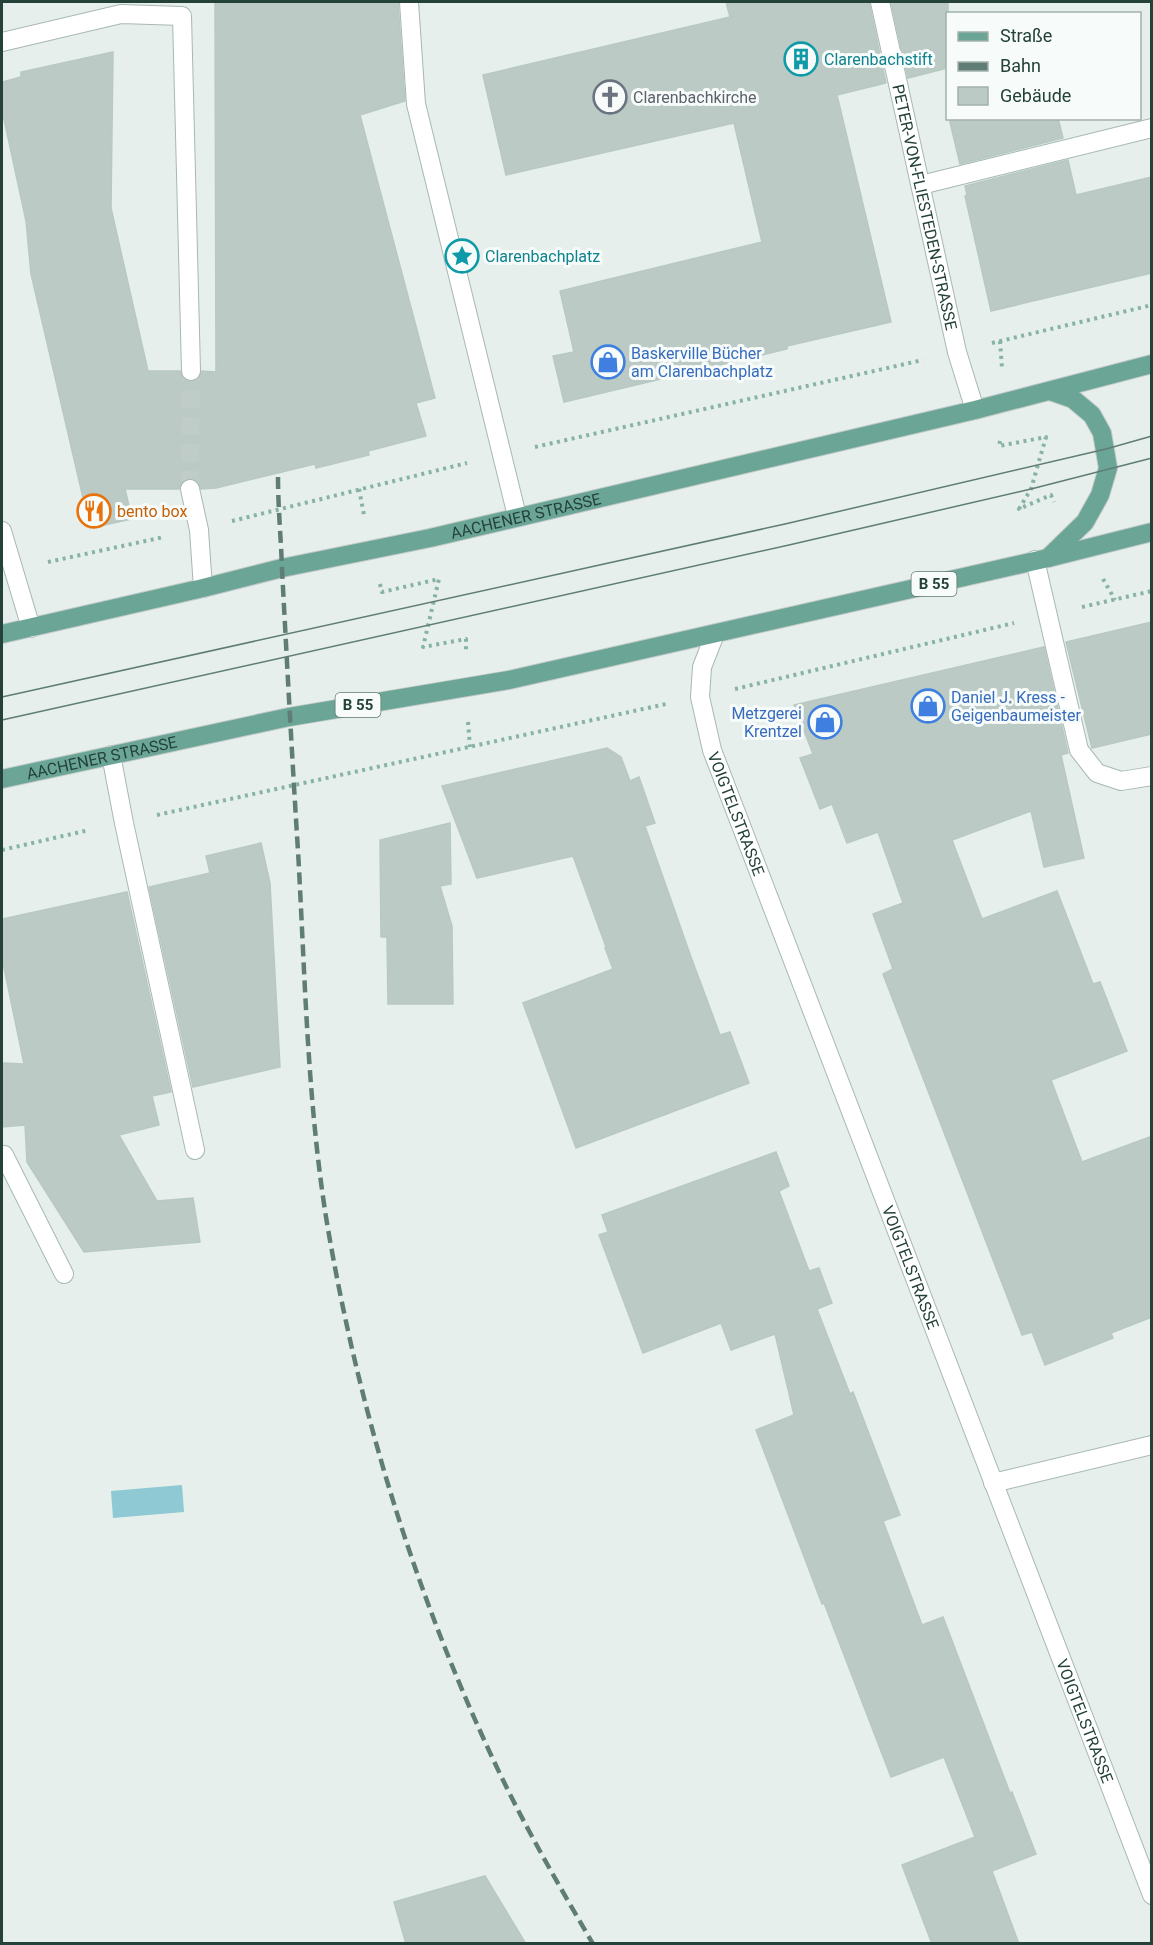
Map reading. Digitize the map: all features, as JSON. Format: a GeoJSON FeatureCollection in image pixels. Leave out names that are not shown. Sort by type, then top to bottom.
{"type":"FeatureCollection","features":[{"type":"Feature","properties":{"kind":"main road","name":"AACHENER STRASSE"},"geometry":{"type":"LineString","coordinates":[[2,634],[975,410],[1152,364]]}},
{"type":"Feature","properties":{"kind":"main road"},"geometry":{"type":"LineString","coordinates":[[1042,559],[1084,522],[1100,495],[1108,468],[1102,433],[1092,415],[1073,399],[1050,391]]}},
{"type":"Feature","properties":{"kind":"main road","name":"AACHENER STRASSE"},"geometry":{"type":"LineString","coordinates":[[2,779],[289,717],[509,680],[1152,532]]}},
{"type":"Feature","properties":{"kind":"street"},"geometry":{"type":"LineString","coordinates":[[409,2],[416,104],[517,516]]}},
{"type":"Feature","properties":{"kind":"street","name":"PETER-VON-FLIESTEDEN-STRASSE"},"geometry":{"type":"LineString","coordinates":[[880,2],[957,352],[975,410]]}},
{"type":"Feature","properties":{"kind":"street"},"geometry":{"type":"LineString","coordinates":[[2,42],[121,14],[182,16],[191,372]]}},
{"type":"Feature","properties":{"kind":"street"},"geometry":{"type":"LineString","coordinates":[[921,185],[1152,128]]}},
{"type":"Feature","properties":{"kind":"street"},"geometry":{"type":"LineString","coordinates":[[190,489],[199,530],[203,588]]}},
{"type":"Feature","properties":{"kind":"street"},"geometry":{"type":"LineString","coordinates":[[2,531],[31,627]]}},
{"type":"Feature","properties":{"kind":"street"},"geometry":{"type":"LineString","coordinates":[[1042,559],[1048,615],[1079,750],[1097,773],[1121,781],[1152,776]]}},
{"type":"Feature","properties":{"kind":"street","name":"VOIGTELSTRASSE"},"geometry":{"type":"LineString","coordinates":[[715,634],[702,667],[700,697],[712,750],[1152,1895]]}},
{"type":"Feature","properties":{"kind":"street"},"geometry":{"type":"LineString","coordinates":[[111,755],[195,1150]]}},
{"type":"Feature","properties":{"kind":"street"},"geometry":{"type":"LineString","coordinates":[[2,1155],[64,1274]]}},
{"type":"Feature","properties":{"kind":"street"},"geometry":{"type":"LineString","coordinates":[[993,1483],[1152,1445]]}},
{"type":"Feature","properties":{"kind":"path"},"geometry":{"type":"LineString","coordinates":[[13,569],[199,530],[502,454],[1152,306]]}},
{"type":"Feature","properties":{"kind":"path"},"geometry":{"type":"LineString","coordinates":[[1000,341],[1004,403],[999,446],[1046,437],[1031,489],[1019,509],[1051,495],[1070,534]]}},
{"type":"Feature","properties":{"kind":"path"},"geometry":{"type":"LineString","coordinates":[[358,489],[382,592],[439,579],[423,647],[466,639],[470,747]]}},
{"type":"Feature","properties":{"kind":"path"},"geometry":{"type":"LineString","coordinates":[[1084,548],[1115,600]]}},
{"type":"Feature","properties":{"kind":"path"},"geometry":{"type":"LineString","coordinates":[[2,850],[700,697],[1152,591]]}},
{"type":"Feature","properties":{"kind":"water"},"geometry":{"type":"Polygon","coordinates":[[[182,1485],[184,1512],[113,1518],[111,1491],[182,1485]]]}},
{"type":"Feature","properties":{"kind":"building"},"geometry":{"type":"Polygon","coordinates":[[[215,2],[398,2],[405,101],[360,115],[435,398],[416,403],[426,436],[368,451],[369,455],[316,468],[315,464],[216,488],[201,489],[198,481],[188,478],[182,481],[179,489],[125,489],[132,519],[90,528],[31,274],[26,221],[2,110],[2,82],[21,77],[21,72],[113,52],[111,208],[148,371],[180,371],[185,381],[196,381],[202,371],[216,372],[215,2]]]}},
{"type":"Feature","properties":{"kind":"building"},"geometry":{"type":"Polygon","coordinates":[[[726,2],[869,2],[886,83],[837,95],[891,322],[564,402],[553,356],[574,352],[560,291],[762,242],[734,123],[506,175],[483,75],[730,17],[726,2]]]}},
{"type":"Feature","properties":{"kind":"building"},"geometry":{"type":"Polygon","coordinates":[[[891,2],[948,2],[946,68],[908,78],[891,2]]]}},
{"type":"Feature","properties":{"kind":"building"},"geometry":{"type":"Polygon","coordinates":[[[949,120],[1058,120],[1063,138],[960,164],[949,120]]]}},
{"type":"Feature","properties":{"kind":"building"},"geometry":{"type":"Polygon","coordinates":[[[1068,160],[1076,195],[1152,177],[1152,273],[991,311],[965,196],[967,195],[965,186],[1068,160]]]}},
{"type":"Feature","properties":{"kind":"building"},"geometry":{"type":"Polygon","coordinates":[[[1152,622],[1152,734],[1092,748],[1066,642],[1152,622]]]}},
{"type":"Feature","properties":{"kind":"building"},"geometry":{"type":"Polygon","coordinates":[[[1044,647],[1068,753],[1061,755],[1084,858],[1044,867],[1031,811],[952,840],[982,919],[1057,891],[1093,984],[1100,982],[1127,1051],[1051,1080],[1082,1162],[1152,1136],[1152,1317],[1111,1333],[1113,1338],[1045,1365],[1032,1332],[1022,1335],[883,974],[893,969],[873,914],[903,903],[878,832],[847,843],[832,804],[820,809],[800,758],[813,754],[794,705],[1044,647]]]}},
{"type":"Feature","properties":{"kind":"building"},"geometry":{"type":"Polygon","coordinates":[[[607,748],[621,757],[630,781],[639,777],[655,823],[645,826],[691,957],[720,1035],[730,1032],[749,1083],[576,1148],[523,1003],[613,969],[573,856],[477,878],[442,786],[607,748]]]}},
{"type":"Feature","properties":{"kind":"building"},"geometry":{"type":"Polygon","coordinates":[[[450,823],[451,884],[440,886],[452,926],[453,1004],[388,1004],[387,937],[381,937],[380,840],[450,823]]]}},
{"type":"Feature","properties":{"kind":"building"},"geometry":{"type":"Polygon","coordinates":[[[261,843],[270,883],[280,1067],[193,1087],[149,887],[210,873],[206,856],[261,843]]]}},
{"type":"Feature","properties":{"kind":"building"},"geometry":{"type":"Polygon","coordinates":[[[127,892],[171,1092],[152,1096],[159,1125],[119,1135],[157,1201],[193,1198],[200,1242],[84,1252],[27,1162],[25,1125],[2,1127],[2,1063],[24,1064],[2,958],[2,919],[127,892]]]}},
{"type":"Feature","properties":{"kind":"building"},"geometry":{"type":"Polygon","coordinates":[[[776,1152],[789,1186],[779,1191],[809,1271],[819,1268],[832,1303],[817,1309],[850,1394],[853,1392],[900,1515],[883,1521],[922,1625],[943,1617],[1010,1793],[1012,1792],[1036,1854],[992,1871],[1019,1944],[932,1944],[902,1865],[975,1837],[944,1757],[891,1777],[824,1603],[822,1604],[756,1430],[794,1415],[775,1334],[731,1350],[721,1323],[643,1353],[599,1235],[608,1232],[602,1215],[776,1152]]]}},
{"type":"Feature","properties":{"kind":"building"},"geometry":{"type":"Polygon","coordinates":[[[485,1876],[526,1944],[406,1944],[394,1902],[485,1876]]]}},
{"type":"Feature","properties":{"kind":"tunnel"},"geometry":{"type":"LineString","coordinates":[[190,489],[191,371]]}},
{"type":"Feature","properties":{"kind":"tram line"},"geometry":{"type":"LineString","coordinates":[[2,697],[785,524],[1106,449],[1152,436]]}},
{"type":"Feature","properties":{"kind":"tram line"},"geometry":{"type":"LineString","coordinates":[[2,720],[789,545],[1031,489],[1152,458]]}},
{"type":"Feature","properties":{"kind":"railway"},"geometry":{"type":"LineString","coordinates":[[278,477],[307,1034],[320,1172],[339,1289],[373,1432],[417,1572],[442,1641],[501,1776],[593,1944]]}},
{"type":"Feature","properties":{"kind":"place","name":"Clarenbachstift"},"geometry":{"type":"Point","coordinates":[801,59]}},
{"type":"Feature","properties":{"kind":"place","name":"Clarenbachkirche"},"geometry":{"type":"Point","coordinates":[610,97]}},
{"type":"Feature","properties":{"kind":"place","name":"Clarenbachplatz"},"geometry":{"type":"Point","coordinates":[462,256]}},
{"type":"Feature","properties":{"kind":"place","name":"Baskerville Bücher am Clarenbachplatz"},"geometry":{"type":"Point","coordinates":[608,362]}},
{"type":"Feature","properties":{"kind":"place","name":"bento box"},"geometry":{"type":"Point","coordinates":[94,511]}},
{"type":"Feature","properties":{"kind":"place","name":"Daniel J. Kress - Geigenbaumeister"},"geometry":{"type":"Point","coordinates":[928,706]}},
{"type":"Feature","properties":{"kind":"place","name":"Metzgerei Krentzel"},"geometry":{"type":"Point","coordinates":[825,722]}}]}
